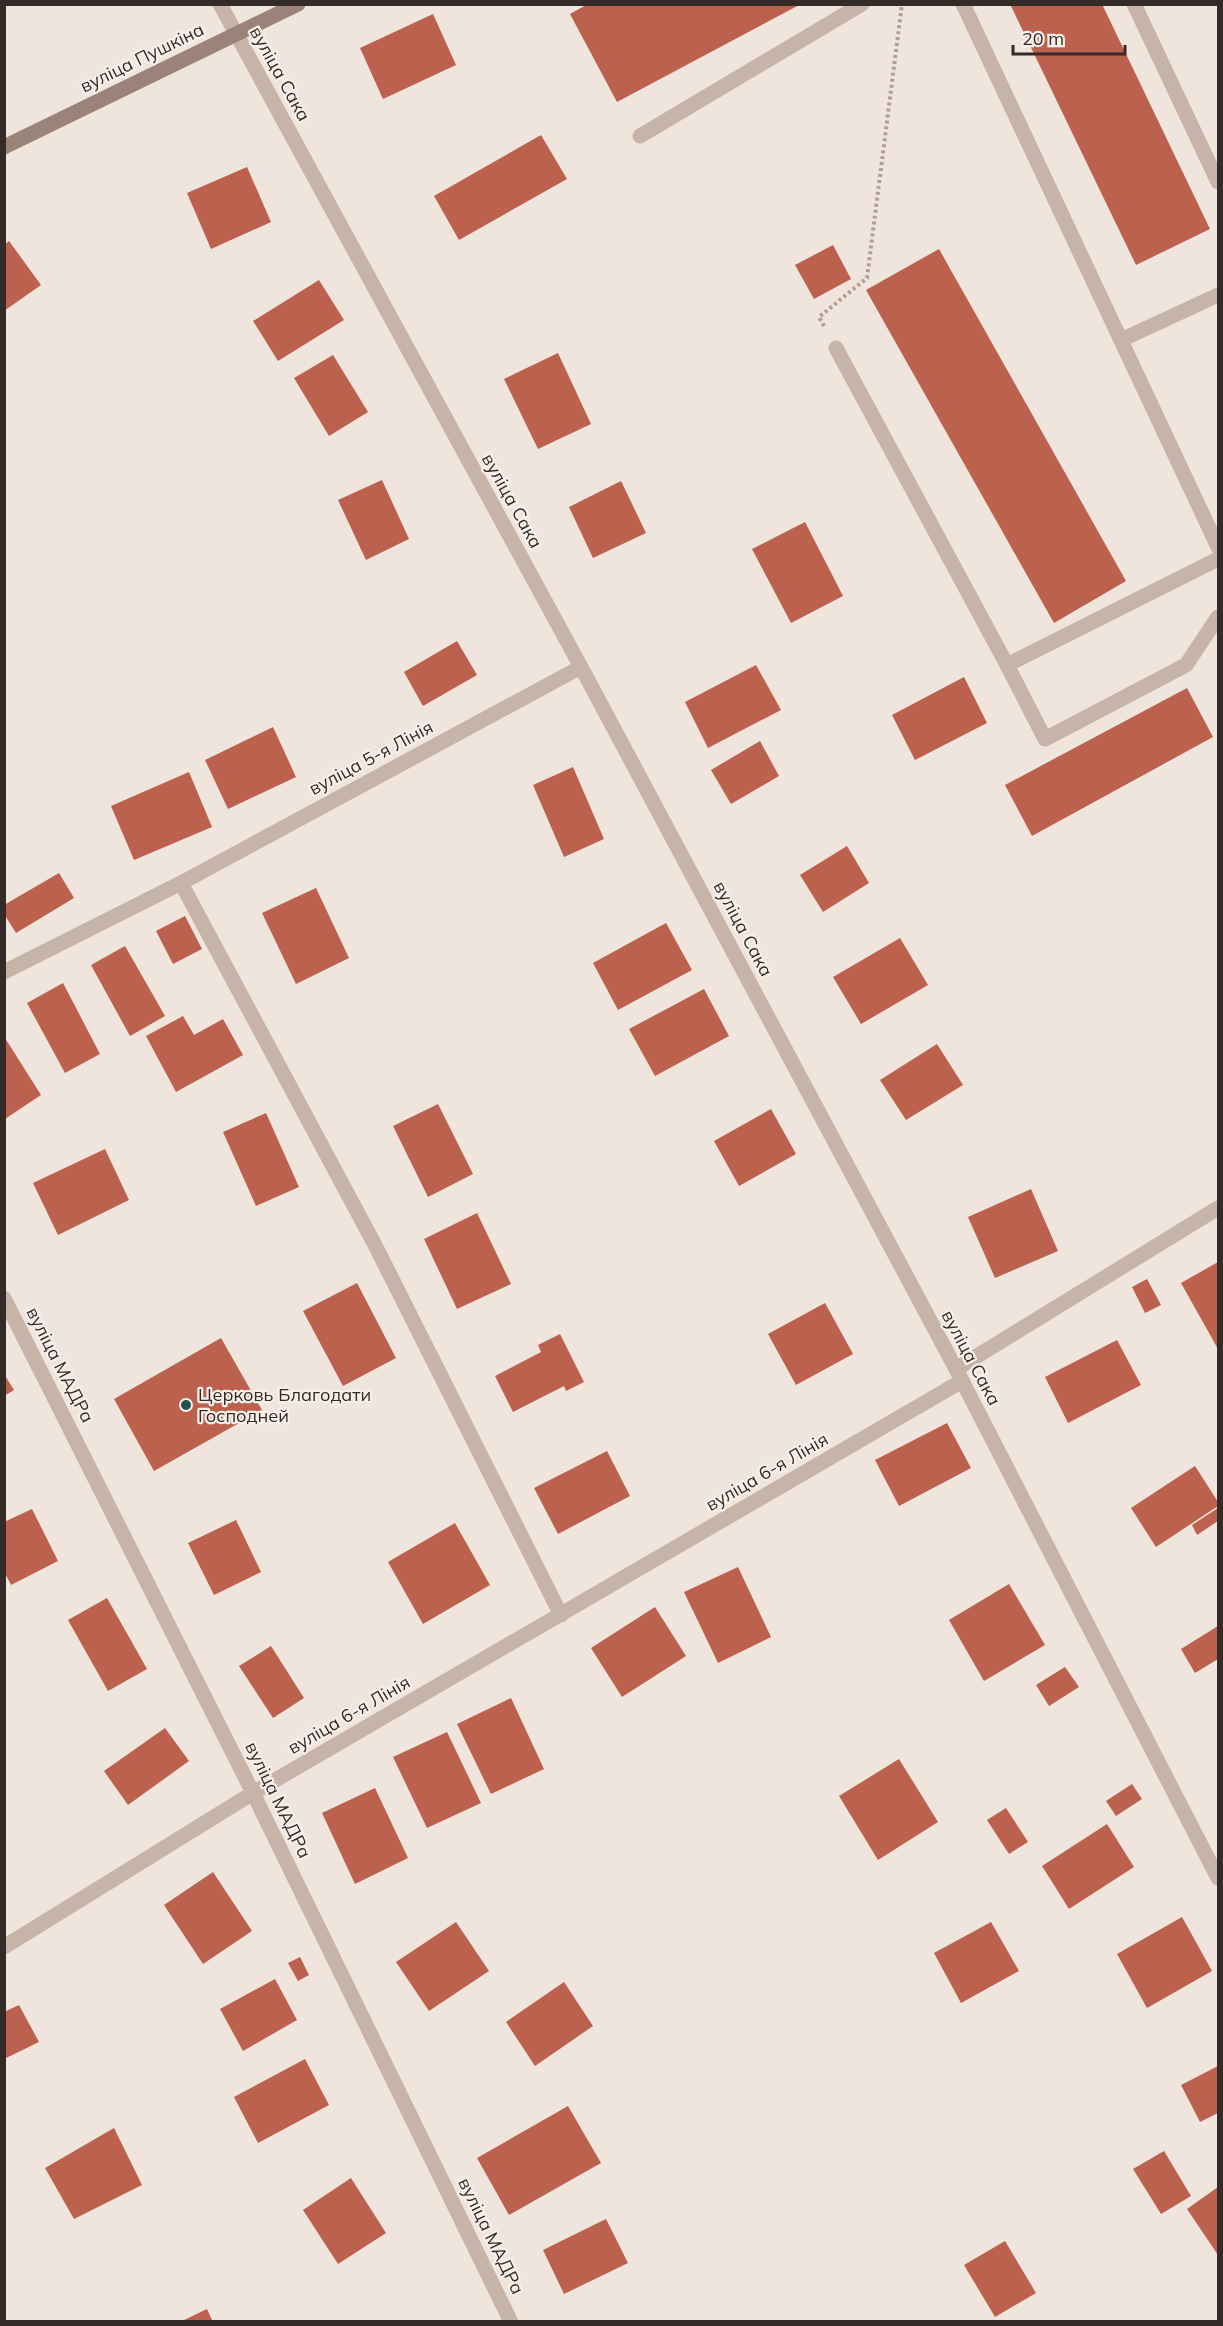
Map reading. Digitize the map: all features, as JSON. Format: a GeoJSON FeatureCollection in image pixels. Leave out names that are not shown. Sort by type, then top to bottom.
{"type":"FeatureCollection","features":[{"type":"Feature","properties":{"kind":"main road","name":"вуліца Пушкіна"},"geometry":{"type":"LineString","coordinates":[[4,147],[298,4]]}},
{"type":"Feature","properties":{"kind":"street","name":"вуліца Сака"},"geometry":{"type":"LineString","coordinates":[[220,4],[580,667],[959,1375],[1218,1878]]}},
{"type":"Feature","properties":{"kind":"street"},"geometry":{"type":"LineString","coordinates":[[640,136],[862,4]]}},
{"type":"Feature","properties":{"kind":"street"},"geometry":{"type":"LineString","coordinates":[[963,4],[1218,547]]}},
{"type":"Feature","properties":{"kind":"street"},"geometry":{"type":"LineString","coordinates":[[1134,4],[1218,182]]}},
{"type":"Feature","properties":{"kind":"street"},"geometry":{"type":"LineString","coordinates":[[1121,340],[1218,295]]}},
{"type":"Feature","properties":{"kind":"street"},"geometry":{"type":"LineString","coordinates":[[836,348],[1045,739],[1186,665],[1218,617]]}},
{"type":"Feature","properties":{"kind":"street"},"geometry":{"type":"LineString","coordinates":[[1007,665],[1218,559]]}},
{"type":"Feature","properties":{"kind":"street","name":"вуліца 5-я Лінія"},"geometry":{"type":"LineString","coordinates":[[4,972],[181,883],[580,667]]}},
{"type":"Feature","properties":{"kind":"street"},"geometry":{"type":"LineString","coordinates":[[181,883],[375,1245],[561,1615]]}},
{"type":"Feature","properties":{"kind":"street","name":"вуліца 6-я Лінія"},"geometry":{"type":"LineString","coordinates":[[4,1947],[253,1793],[561,1615],[959,1375],[1218,1208]]}},
{"type":"Feature","properties":{"kind":"street","name":"вуліца МАДРа"},"geometry":{"type":"LineString","coordinates":[[4,1298],[253,1793],[511,2322]]}},
{"type":"Feature","properties":{"kind":"path"},"geometry":{"type":"LineString","coordinates":[[836,348],[819,317],[867,278],[902,4]]}},
{"type":"Feature","properties":{"kind":"building"},"geometry":{"type":"Polygon","coordinates":[[[588,4],[801,4],[617,102],[570,14],[588,4]]]}},
{"type":"Feature","properties":{"kind":"building"},"geometry":{"type":"Polygon","coordinates":[[[1010,4],[1102,4],[1210,229],[1136,265],[1010,4]]]}},
{"type":"Feature","properties":{"kind":"building"},"geometry":{"type":"Polygon","coordinates":[[[433,14],[456,65],[383,99],[360,48],[433,14]]]}},
{"type":"Feature","properties":{"kind":"building"},"geometry":{"type":"Polygon","coordinates":[[[541,135],[567,179],[459,240],[434,196],[541,135]]]}},
{"type":"Feature","properties":{"kind":"building"},"geometry":{"type":"Polygon","coordinates":[[[247,167],[271,222],[211,249],[187,193],[247,167]]]}},
{"type":"Feature","properties":{"kind":"building"},"geometry":{"type":"Polygon","coordinates":[[[9,241],[41,285],[4,311],[4,245],[9,241]]]}},
{"type":"Feature","properties":{"kind":"building"},"geometry":{"type":"Polygon","coordinates":[[[833,245],[851,279],[814,299],[795,265],[833,245]]]}},
{"type":"Feature","properties":{"kind":"building"},"geometry":{"type":"Polygon","coordinates":[[[939,249],[1126,581],[1054,623],[866,290],[939,249]]]}},
{"type":"Feature","properties":{"kind":"building"},"geometry":{"type":"Polygon","coordinates":[[[319,280],[344,320],[278,361],[253,321],[319,280]]]}},
{"type":"Feature","properties":{"kind":"building"},"geometry":{"type":"Polygon","coordinates":[[[558,353],[591,424],[538,449],[504,379],[558,353]]]}},
{"type":"Feature","properties":{"kind":"building"},"geometry":{"type":"Polygon","coordinates":[[[333,355],[368,412],[329,436],[294,378],[333,355]]]}},
{"type":"Feature","properties":{"kind":"building"},"geometry":{"type":"Polygon","coordinates":[[[382,480],[409,539],[366,560],[338,500],[382,480]]]}},
{"type":"Feature","properties":{"kind":"building"},"geometry":{"type":"Polygon","coordinates":[[[621,481],[646,533],[593,558],[569,507],[621,481]]]}},
{"type":"Feature","properties":{"kind":"building"},"geometry":{"type":"Polygon","coordinates":[[[805,522],[843,596],[791,623],[752,549],[805,522]]]}},
{"type":"Feature","properties":{"kind":"building"},"geometry":{"type":"Polygon","coordinates":[[[457,641],[477,675],[423,706],[404,672],[457,641]]]}},
{"type":"Feature","properties":{"kind":"building"},"geometry":{"type":"Polygon","coordinates":[[[756,665],[781,710],[708,748],[685,702],[756,665]]]}},
{"type":"Feature","properties":{"kind":"building"},"geometry":{"type":"Polygon","coordinates":[[[964,677],[987,723],[915,760],[892,715],[964,677]]]}},
{"type":"Feature","properties":{"kind":"building"},"geometry":{"type":"Polygon","coordinates":[[[1187,688],[1213,737],[1032,836],[1005,785],[1187,688]]]}},
{"type":"Feature","properties":{"kind":"building"},"geometry":{"type":"Polygon","coordinates":[[[273,727],[296,777],[228,809],[205,760],[273,727]]]}},
{"type":"Feature","properties":{"kind":"building"},"geometry":{"type":"Polygon","coordinates":[[[760,741],[779,776],[731,804],[711,770],[760,741]]]}},
{"type":"Feature","properties":{"kind":"building"},"geometry":{"type":"Polygon","coordinates":[[[573,767],[604,839],[564,857],[533,785],[573,767]]]}},
{"type":"Feature","properties":{"kind":"building"},"geometry":{"type":"Polygon","coordinates":[[[189,772],[212,827],[134,860],[111,806],[189,772]]]}},
{"type":"Feature","properties":{"kind":"building"},"geometry":{"type":"Polygon","coordinates":[[[847,846],[869,883],[823,912],[800,875],[847,846]]]}},
{"type":"Feature","properties":{"kind":"building"},"geometry":{"type":"Polygon","coordinates":[[[59,873],[74,898],[16,933],[4,914],[4,905],[59,873]]]}},
{"type":"Feature","properties":{"kind":"building"},"geometry":{"type":"Polygon","coordinates":[[[316,888],[349,958],[296,984],[262,913],[316,888]]]}},
{"type":"Feature","properties":{"kind":"building"},"geometry":{"type":"Polygon","coordinates":[[[185,916],[202,949],[173,964],[156,931],[185,916]]]}},
{"type":"Feature","properties":{"kind":"building"},"geometry":{"type":"Polygon","coordinates":[[[666,923],[692,970],[618,1010],[593,963],[666,923]]]}},
{"type":"Feature","properties":{"kind":"building"},"geometry":{"type":"Polygon","coordinates":[[[900,938],[928,985],[861,1024],[833,977],[900,938]]]}},
{"type":"Feature","properties":{"kind":"building"},"geometry":{"type":"Polygon","coordinates":[[[125,946],[165,1016],[130,1036],[91,965],[125,946]]]}},
{"type":"Feature","properties":{"kind":"building"},"geometry":{"type":"Polygon","coordinates":[[[63,983],[100,1054],[65,1073],[27,1003],[63,983]]]}},
{"type":"Feature","properties":{"kind":"building"},"geometry":{"type":"Polygon","coordinates":[[[704,989],[729,1036],[655,1076],[629,1029],[704,989]]]}},
{"type":"Feature","properties":{"kind":"building"},"geometry":{"type":"Polygon","coordinates":[[[183,1016],[194,1035],[223,1019],[243,1055],[176,1092],[146,1036],[183,1016]]]}},
{"type":"Feature","properties":{"kind":"building"},"geometry":{"type":"Polygon","coordinates":[[[5,1038],[41,1095],[5,1119],[5,1038]]]}},
{"type":"Feature","properties":{"kind":"building"},"geometry":{"type":"Polygon","coordinates":[[[937,1044],[963,1085],[906,1120],[880,1080],[937,1044]]]}},
{"type":"Feature","properties":{"kind":"building"},"geometry":{"type":"Polygon","coordinates":[[[438,1104],[473,1174],[428,1197],[393,1126],[438,1104]]]}},
{"type":"Feature","properties":{"kind":"building"},"geometry":{"type":"Polygon","coordinates":[[[771,1109],[796,1154],[739,1186],[714,1141],[771,1109]]]}},
{"type":"Feature","properties":{"kind":"building"},"geometry":{"type":"Polygon","coordinates":[[[266,1113],[299,1187],[256,1206],[223,1132],[266,1113]]]}},
{"type":"Feature","properties":{"kind":"building"},"geometry":{"type":"Polygon","coordinates":[[[105,1149],[129,1200],[58,1235],[33,1183],[105,1149]]]}},
{"type":"Feature","properties":{"kind":"building"},"geometry":{"type":"Polygon","coordinates":[[[1031,1189],[1058,1251],[995,1278],[968,1217],[1031,1189]]]}},
{"type":"Feature","properties":{"kind":"building"},"geometry":{"type":"Polygon","coordinates":[[[477,1213],[511,1284],[457,1309],[424,1239],[477,1213]]]}},
{"type":"Feature","properties":{"kind":"building"},"geometry":{"type":"Polygon","coordinates":[[[1218,1262],[1218,1349],[1181,1283],[1218,1262]]]}},
{"type":"Feature","properties":{"kind":"building"},"geometry":{"type":"Polygon","coordinates":[[[1147,1279],[1161,1305],[1145,1313],[1132,1287],[1147,1279]]]}},
{"type":"Feature","properties":{"kind":"building"},"geometry":{"type":"Polygon","coordinates":[[[357,1283],[396,1358],[343,1386],[303,1311],[357,1283]]]}},
{"type":"Feature","properties":{"kind":"building"},"geometry":{"type":"Polygon","coordinates":[[[825,1303],[853,1354],[796,1385],[768,1334],[825,1303]]]}},
{"type":"Feature","properties":{"kind":"building"},"geometry":{"type":"Polygon","coordinates":[[[560,1334],[584,1382],[566,1391],[564,1386],[513,1412],[495,1376],[541,1352],[538,1345],[560,1334]]]}},
{"type":"Feature","properties":{"kind":"building"},"geometry":{"type":"Polygon","coordinates":[[[221,1338],[262,1410],[154,1471],[114,1399],[221,1338]]]}},
{"type":"Feature","properties":{"kind":"building"},"geometry":{"type":"Polygon","coordinates":[[[1117,1340],[1141,1385],[1068,1423],[1045,1377],[1117,1340]]]}},
{"type":"Feature","properties":{"kind":"building"},"geometry":{"type":"Polygon","coordinates":[[[4,1374],[14,1390],[4,1396],[4,1374]]]}},
{"type":"Feature","properties":{"kind":"building"},"geometry":{"type":"Polygon","coordinates":[[[947,1423],[971,1468],[899,1506],[875,1460],[947,1423]]]}},
{"type":"Feature","properties":{"kind":"building"},"geometry":{"type":"Polygon","coordinates":[[[607,1451],[630,1496],[558,1534],[534,1488],[607,1451]]]}},
{"type":"Feature","properties":{"kind":"building"},"geometry":{"type":"Polygon","coordinates":[[[1195,1466],[1218,1502],[1218,1506],[1156,1547],[1131,1508],[1195,1466]]]}},
{"type":"Feature","properties":{"kind":"building"},"geometry":{"type":"Polygon","coordinates":[[[1218,1508],[1218,1521],[1197,1535],[1192,1525],[1218,1508]]]}},
{"type":"Feature","properties":{"kind":"building"},"geometry":{"type":"Polygon","coordinates":[[[32,1509],[58,1561],[11,1585],[4,1571],[4,1522],[32,1509]]]}},
{"type":"Feature","properties":{"kind":"building"},"geometry":{"type":"Polygon","coordinates":[[[236,1520],[261,1572],[214,1595],[188,1543],[236,1520]]]}},
{"type":"Feature","properties":{"kind":"building"},"geometry":{"type":"Polygon","coordinates":[[[455,1523],[490,1585],[423,1624],[388,1562],[455,1523]]]}},
{"type":"Feature","properties":{"kind":"building"},"geometry":{"type":"Polygon","coordinates":[[[738,1567],[771,1637],[718,1663],[684,1592],[738,1567]]]}},
{"type":"Feature","properties":{"kind":"building"},"geometry":{"type":"Polygon","coordinates":[[[1009,1584],[1045,1645],[984,1681],[949,1620],[1009,1584]]]}},
{"type":"Feature","properties":{"kind":"building"},"geometry":{"type":"Polygon","coordinates":[[[107,1598],[147,1669],[108,1691],[68,1620],[107,1598]]]}},
{"type":"Feature","properties":{"kind":"building"},"geometry":{"type":"Polygon","coordinates":[[[655,1607],[686,1656],[622,1697],[591,1648],[655,1607]]]}},
{"type":"Feature","properties":{"kind":"building"},"geometry":{"type":"Polygon","coordinates":[[[1218,1626],[1218,1659],[1195,1673],[1181,1649],[1218,1626]]]}},
{"type":"Feature","properties":{"kind":"building"},"geometry":{"type":"Polygon","coordinates":[[[271,1646],[304,1698],[273,1718],[239,1666],[271,1646]]]}},
{"type":"Feature","properties":{"kind":"building"},"geometry":{"type":"Polygon","coordinates":[[[1065,1667],[1079,1687],[1049,1706],[1036,1685],[1065,1667]]]}},
{"type":"Feature","properties":{"kind":"building"},"geometry":{"type":"Polygon","coordinates":[[[511,1698],[544,1769],[491,1794],[457,1724],[511,1698]]]}},
{"type":"Feature","properties":{"kind":"building"},"geometry":{"type":"Polygon","coordinates":[[[165,1728],[189,1761],[128,1805],[104,1771],[165,1728]]]}},
{"type":"Feature","properties":{"kind":"building"},"geometry":{"type":"Polygon","coordinates":[[[447,1732],[481,1803],[427,1828],[393,1757],[447,1732]]]}},
{"type":"Feature","properties":{"kind":"building"},"geometry":{"type":"Polygon","coordinates":[[[899,1759],[938,1822],[878,1860],[839,1796],[899,1759]]]}},
{"type":"Feature","properties":{"kind":"building"},"geometry":{"type":"Polygon","coordinates":[[[1132,1784],[1142,1799],[1116,1816],[1106,1801],[1132,1784]]]}},
{"type":"Feature","properties":{"kind":"building"},"geometry":{"type":"Polygon","coordinates":[[[375,1788],[408,1858],[355,1884],[322,1813],[375,1788]]]}},
{"type":"Feature","properties":{"kind":"building"},"geometry":{"type":"Polygon","coordinates":[[[1006,1808],[1028,1842],[1009,1854],[987,1820],[1006,1808]]]}},
{"type":"Feature","properties":{"kind":"building"},"geometry":{"type":"Polygon","coordinates":[[[1107,1824],[1134,1867],[1069,1909],[1042,1866],[1107,1824]]]}},
{"type":"Feature","properties":{"kind":"building"},"geometry":{"type":"Polygon","coordinates":[[[213,1872],[252,1931],[203,1964],[164,1905],[213,1872]]]}},
{"type":"Feature","properties":{"kind":"building"},"geometry":{"type":"Polygon","coordinates":[[[1182,1917],[1212,1971],[1147,2008],[1117,1954],[1182,1917]]]}},
{"type":"Feature","properties":{"kind":"building"},"geometry":{"type":"Polygon","coordinates":[[[456,1922],[489,1971],[429,2011],[396,1962],[456,1922]]]}},
{"type":"Feature","properties":{"kind":"building"},"geometry":{"type":"Polygon","coordinates":[[[991,1922],[1019,1971],[961,2003],[934,1953],[991,1922]]]}},
{"type":"Feature","properties":{"kind":"building"},"geometry":{"type":"Polygon","coordinates":[[[300,1957],[309,1975],[298,1981],[288,1963],[300,1957]]]}},
{"type":"Feature","properties":{"kind":"building"},"geometry":{"type":"Polygon","coordinates":[[[275,1979],[297,2020],[243,2051],[220,2009],[275,1979]]]}},
{"type":"Feature","properties":{"kind":"building"},"geometry":{"type":"Polygon","coordinates":[[[564,1982],[593,2026],[535,2066],[506,2022],[564,1982]]]}},
{"type":"Feature","properties":{"kind":"building"},"geometry":{"type":"Polygon","coordinates":[[[19,2005],[39,2042],[4,2059],[4,2012],[19,2005]]]}},
{"type":"Feature","properties":{"kind":"building"},"geometry":{"type":"Polygon","coordinates":[[[305,2059],[329,2105],[258,2143],[234,2097],[305,2059]]]}},
{"type":"Feature","properties":{"kind":"building"},"geometry":{"type":"Polygon","coordinates":[[[1218,2066],[1218,2113],[1200,2122],[1181,2085],[1218,2066]]]}},
{"type":"Feature","properties":{"kind":"building"},"geometry":{"type":"Polygon","coordinates":[[[568,2106],[601,2163],[509,2215],[477,2158],[568,2106]]]}},
{"type":"Feature","properties":{"kind":"building"},"geometry":{"type":"Polygon","coordinates":[[[114,2128],[142,2185],[74,2219],[45,2168],[114,2128]]]}},
{"type":"Feature","properties":{"kind":"building"},"geometry":{"type":"Polygon","coordinates":[[[1164,2151],[1191,2196],[1161,2214],[1133,2169],[1164,2151]]]}},
{"type":"Feature","properties":{"kind":"building"},"geometry":{"type":"Polygon","coordinates":[[[351,2178],[386,2233],[338,2264],[303,2210],[351,2178]]]}},
{"type":"Feature","properties":{"kind":"building"},"geometry":{"type":"Polygon","coordinates":[[[1218,2187],[1218,2255],[1187,2209],[1218,2187]]]}},
{"type":"Feature","properties":{"kind":"building"},"geometry":{"type":"Polygon","coordinates":[[[606,2219],[628,2263],[564,2294],[543,2250],[606,2219]]]}},
{"type":"Feature","properties":{"kind":"building"},"geometry":{"type":"Polygon","coordinates":[[[1005,2241],[1036,2293],[995,2317],[964,2265],[1005,2241]]]}},
{"type":"Feature","properties":{"kind":"building"},"geometry":{"type":"Polygon","coordinates":[[[207,2309],[213,2322],[180,2322],[207,2309]]]}},
{"type":"Feature","properties":{"kind":"place","name":"Церковь Благодати Господней"},"geometry":{"type":"Point","coordinates":[186,1405]}}]}
